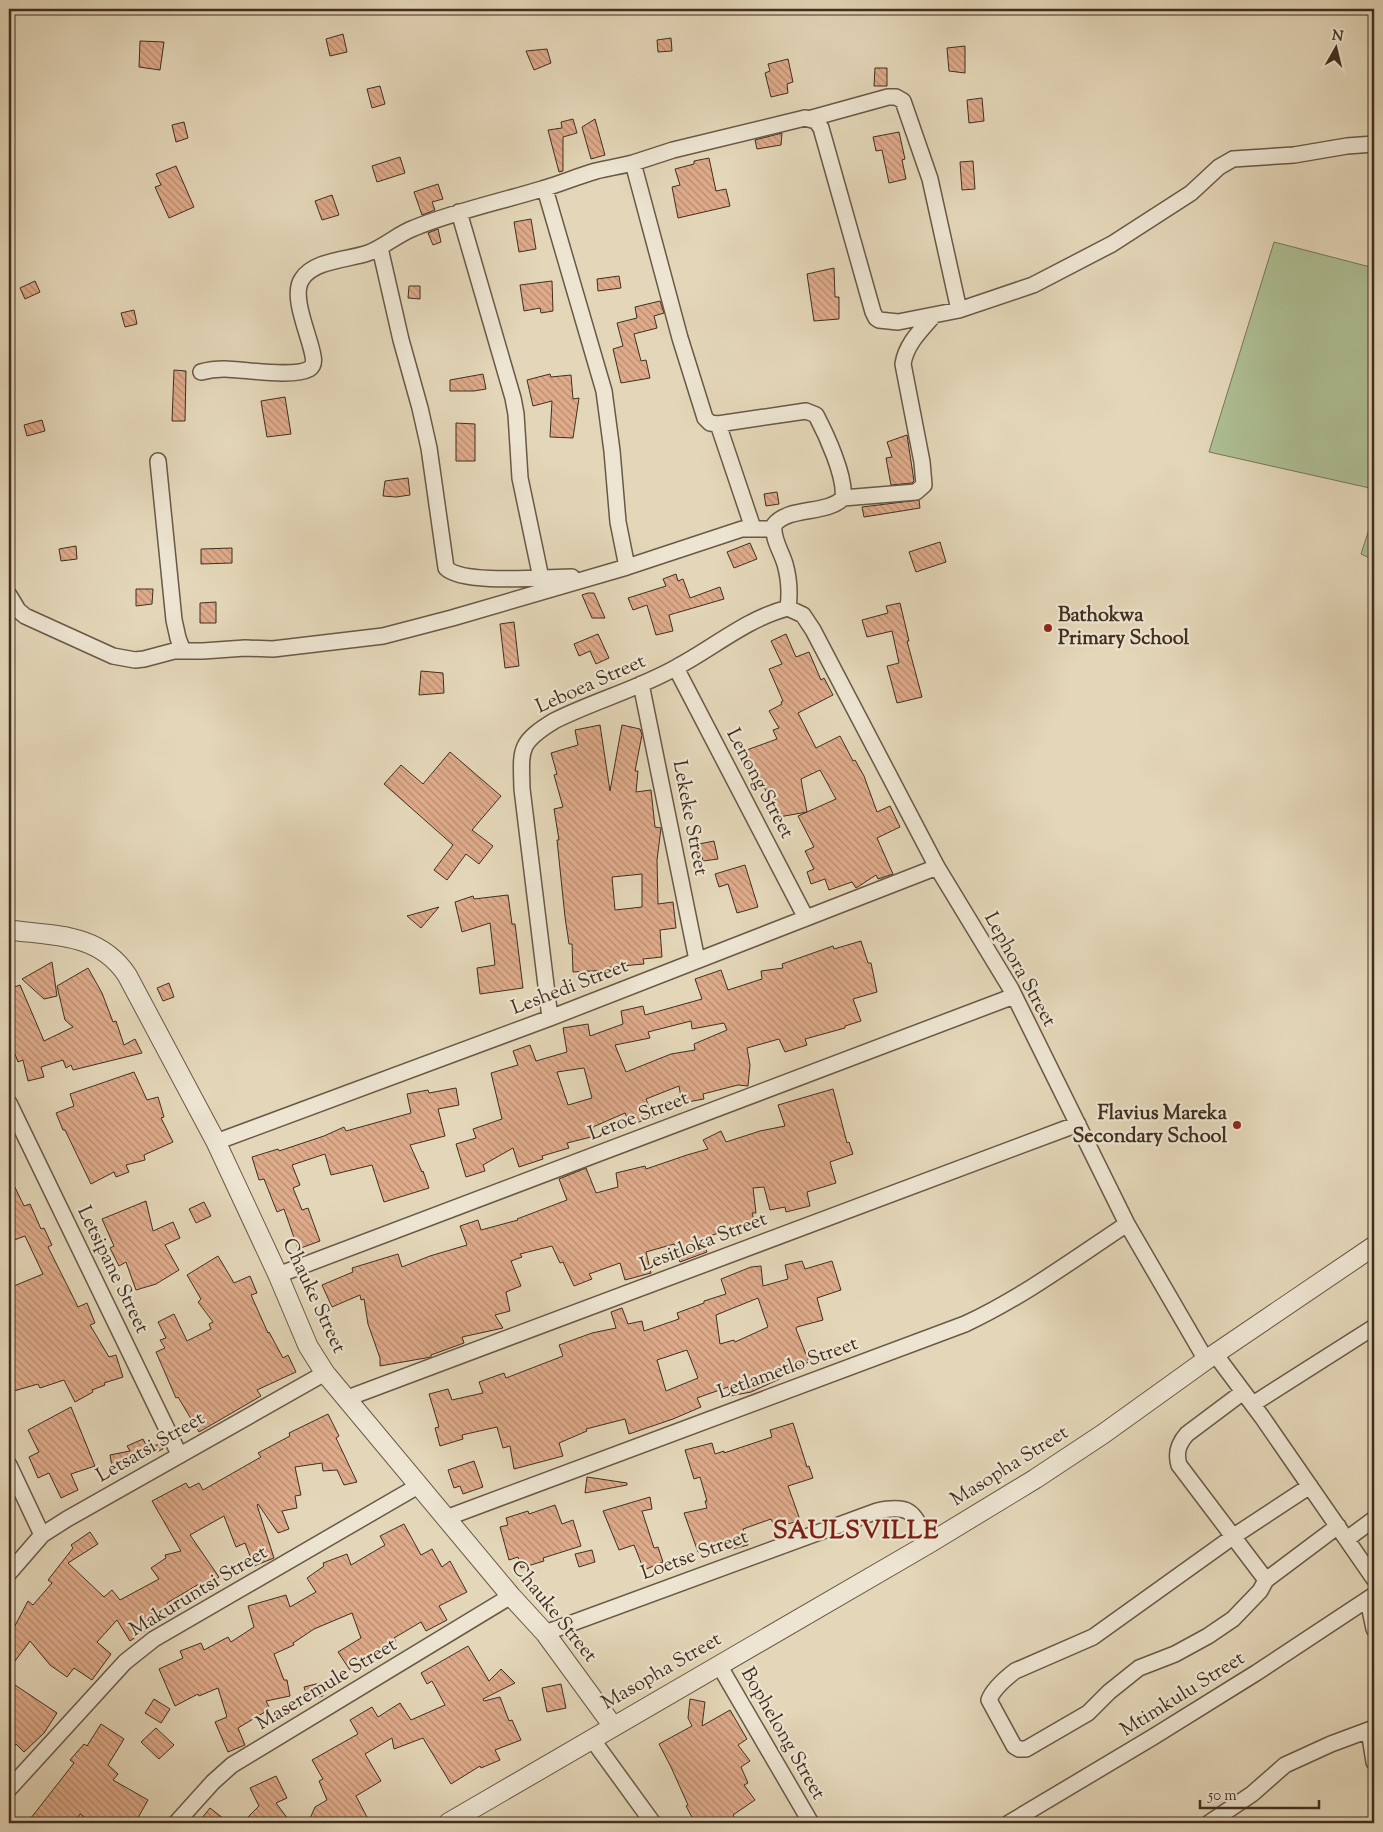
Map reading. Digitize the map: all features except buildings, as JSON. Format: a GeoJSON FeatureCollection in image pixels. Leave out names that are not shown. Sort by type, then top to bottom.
{"type":"FeatureCollection","features":[{"type":"Feature","properties":{"kind":"street"},"geometry":{"type":"LineString","coordinates":[[201,372],[226,369],[293,373],[311,368],[314,362],[298,289],[301,280],[308,271],[317,266],[368,253],[380,248],[398,235],[459,212],[545,189],[598,170],[633,163],[673,150],[805,118],[812,118],[888,97],[896,97],[903,101],[930,179],[959,310]]}},
{"type":"Feature","properties":{"kind":"street"},"geometry":{"type":"LineString","coordinates":[[812,118],[821,128],[841,205],[876,318],[885,322],[898,322],[959,310],[1033,285],[1112,244],[1191,193],[1219,167],[1233,159],[1294,155],[1347,146],[1374,144]]}},
{"type":"Feature","properties":{"kind":"street"},"geometry":{"type":"LineString","coordinates":[[633,163],[698,399],[705,418],[710,423],[718,424],[806,411],[816,415],[834,456],[843,486],[843,498]]}},
{"type":"Feature","properties":{"kind":"street"},"geometry":{"type":"LineString","coordinates":[[545,189],[604,392],[618,522],[627,566]]}},
{"type":"Feature","properties":{"kind":"street"},"geometry":{"type":"LineString","coordinates":[[459,212],[513,398],[516,414],[520,478],[541,578]]}},
{"type":"Feature","properties":{"kind":"street"},"geometry":{"type":"LineString","coordinates":[[380,248],[429,448],[446,568],[457,575],[477,578],[590,577]]}},
{"type":"Feature","properties":{"kind":"street"},"geometry":{"type":"LineString","coordinates":[[788,608],[789,585],[786,569],[773,528],[781,518],[834,504],[843,498],[916,492],[924,485],[922,462],[903,364],[911,342],[934,315]]}},
{"type":"Feature","properties":{"kind":"street"},"geometry":{"type":"LineString","coordinates":[[718,424],[753,528]]}},
{"type":"Feature","properties":{"kind":"street"},"geometry":{"type":"LineString","coordinates":[[158,461],[174,620],[183,651]]}},
{"type":"Feature","properties":{"kind":"street"},"geometry":{"type":"LineString","coordinates":[[9,595],[18,610],[25,616],[113,656],[135,660],[164,653],[183,651],[244,648],[273,649],[383,636],[452,618],[627,566],[731,532],[753,528],[773,528]]}},
{"type":"Feature","properties":{"kind":"street","name":"Leboea Street"},"geometry":{"type":"LineString","coordinates":[[550,1018],[522,789],[524,745],[536,732],[554,721],[676,668],[740,629],[776,611],[788,608]]}},
{"type":"Feature","properties":{"kind":"street","name":"Lephora Street"},"geometry":{"type":"LineString","coordinates":[[788,608],[803,615],[813,630],[937,866],[1014,996],[1127,1224],[1211,1357],[1252,1404],[1374,1579]]}},
{"type":"Feature","properties":{"kind":"street","name":"Lenong Street"},"geometry":{"type":"LineString","coordinates":[[676,668],[806,918]]}},
{"type":"Feature","properties":{"kind":"street","name":"Lekeke Street"},"geometry":{"type":"LineString","coordinates":[[641,684],[697,960]]}},
{"type":"Feature","properties":{"kind":"street","name":"Leshedi Street"},"geometry":{"type":"LineString","coordinates":[[216,1142],[550,1018],[937,866]]}},
{"type":"Feature","properties":{"kind":"street","name":"Chauke Street"},"geometry":{"type":"LineString","coordinates":[[9,930],[79,939],[102,949],[118,962],[141,1000],[216,1142],[278,1275],[308,1346],[324,1373],[545,1634],[613,1726]]}},
{"type":"Feature","properties":{"kind":"street","name":"Leroe Street"},"geometry":{"type":"LineString","coordinates":[[278,1275],[1014,996]]}},
{"type":"Feature","properties":{"kind":"street","name":"Letsipane Street"},"geometry":{"type":"LineString","coordinates":[[9,1103],[179,1454]]}},
{"type":"Feature","properties":{"kind":"street","name":"Lesitloka Street"},"geometry":{"type":"LineString","coordinates":[[345,1399],[1078,1124]]}},
{"type":"Feature","properties":{"kind":"street","name":"Letlametlo Street"},"geometry":{"type":"LineString","coordinates":[[446,1518],[965,1324],[1017,1297],[1127,1224]]}},
{"type":"Feature","properties":{"kind":"street","name":"Masopha Street"},"geometry":{"type":"LineString","coordinates":[[448,1823],[928,1544],[1035,1479],[1096,1439],[1211,1357],[1374,1246]]}},
{"type":"Feature","properties":{"kind":"street"},"geometry":{"type":"LineString","coordinates":[[1252,1404],[1374,1327]]}},
{"type":"Feature","properties":{"kind":"street","name":"Letsatsi Street"},"geometry":{"type":"LineString","coordinates":[[9,1573],[42,1535],[67,1519],[324,1373]]}},
{"type":"Feature","properties":{"kind":"street"},"geometry":{"type":"LineString","coordinates":[[1243,1392],[1187,1434],[1181,1441],[1177,1457],[1179,1465],[1266,1580]]}},
{"type":"Feature","properties":{"kind":"street"},"geometry":{"type":"LineString","coordinates":[[9,1465],[42,1535]]}},
{"type":"Feature","properties":{"kind":"street","name":"Makuruntsi Street"},"geometry":{"type":"LineString","coordinates":[[9,1789],[125,1662],[140,1649],[154,1639],[418,1486]]}},
{"type":"Feature","properties":{"kind":"street"},"geometry":{"type":"LineString","coordinates":[[1310,1486],[1234,1536],[1093,1637],[1008,1676],[991,1695],[989,1700],[1014,1746],[1019,1749],[1026,1749],[1071,1724],[1088,1713],[1109,1692],[1139,1668],[1175,1654],[1208,1636],[1233,1619],[1260,1591],[1266,1580],[1338,1526]]}},
{"type":"Feature","properties":{"kind":"street","name":"Loetse Street"},"geometry":{"type":"LineString","coordinates":[[545,1634],[877,1511],[903,1508],[910,1512],[916,1518],[928,1544]]}},
{"type":"Feature","properties":{"kind":"street"},"geometry":{"type":"LineString","coordinates":[[1347,1539],[1374,1519]]}},
{"type":"Feature","properties":{"kind":"street","name":"Maseremule Street"},"geometry":{"type":"LineString","coordinates":[[176,1823],[213,1782],[232,1765],[511,1596]]}},
{"type":"Feature","properties":{"kind":"street"},"geometry":{"type":"LineString","coordinates":[[1371,1597],[1374,1630]]}},
{"type":"Feature","properties":{"kind":"street","name":"Mtimkulu Street"},"geometry":{"type":"LineString","coordinates":[[1009,1823],[1169,1728],[1371,1597]]}},
{"type":"Feature","properties":{"kind":"street","name":"Bophelong Street"},"geometry":{"type":"LineString","coordinates":[[719,1665],[811,1823]]}},
{"type":"Feature","properties":{"kind":"street"},"geometry":{"type":"LineString","coordinates":[[1209,1823],[1252,1794],[1285,1765],[1330,1744],[1372,1729],[1374,1762]]}},
{"type":"Feature","properties":{"kind":"street"},"geometry":{"type":"LineString","coordinates":[[592,1739],[653,1823]]}},
{"type":"Feature","properties":{"kind":"green space"},"geometry":{"type":"Polygon","coordinates":[[[1274,242],[1374,268],[1374,489],[1209,452],[1274,242]]]}},
{"type":"Feature","properties":{"kind":"green space"},"geometry":{"type":"Polygon","coordinates":[[[1374,514],[1374,560],[1361,554],[1374,514]]]}},
{"type":"Feature","properties":{"kind":"place","name":"Bathokwa Primary School"},"geometry":{"type":"Point","coordinates":[1048,628]}},
{"type":"Feature","properties":{"kind":"place","name":"Flavius Mareka Secondary School"},"geometry":{"type":"Point","coordinates":[1237,1125]}},
{"type":"Feature","properties":{"kind":"district","name":"SAULSVILLE"},"geometry":{"type":"Point","coordinates":[856,1532]}}]}
